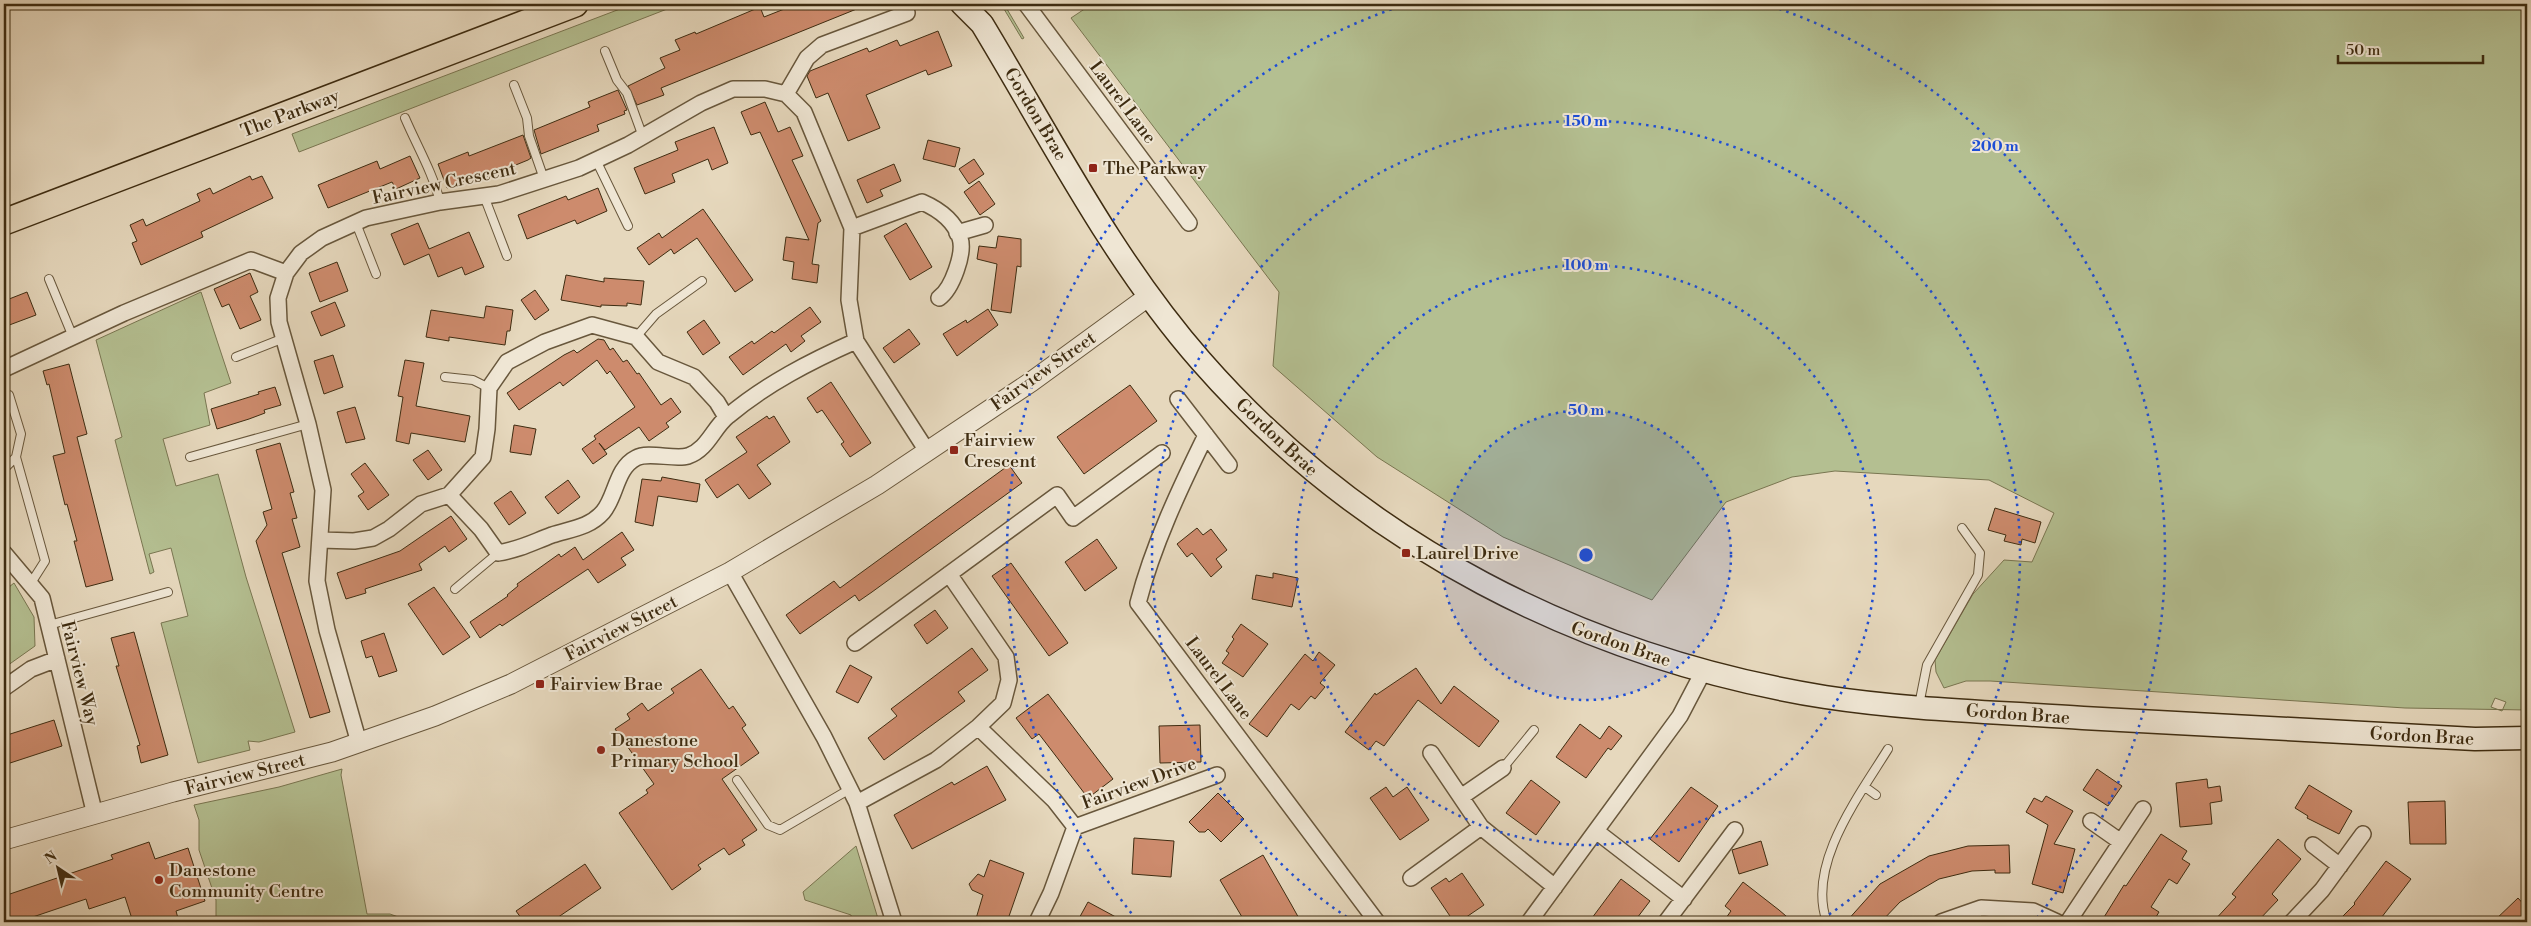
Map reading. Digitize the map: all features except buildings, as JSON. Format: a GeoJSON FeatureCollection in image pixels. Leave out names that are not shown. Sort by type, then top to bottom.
{"type":"FeatureCollection","features":[{"type":"Feature","properties":{"kind":"main road","name":"The Parkway"},"geometry":{"type":"LineString","coordinates":[[4,222],[575,4]]}},
{"type":"Feature","properties":{"kind":"main road","name":"Gordon Brae"},"geometry":{"type":"LineString","coordinates":[[962,4],[980,14],[1084,196],[1149,296],[1198,358],[1272,434],[1352,502],[1397,534],[1464,574],[1572,627],[1703,672],[1825,697],[1919,707],[2475,739],[2527,738]]}},
{"type":"Feature","properties":{"kind":"street","name":"Laurel Lane"},"geometry":{"type":"LineString","coordinates":[[1026,4],[1189,223]]}},
{"type":"Feature","properties":{"kind":"street"},"geometry":{"type":"LineString","coordinates":[[907,13],[822,45],[807,58],[786,94],[804,112],[852,228],[848,300],[856,342],[927,451]]}},
{"type":"Feature","properties":{"kind":"street","name":"Fairview Crescent"},"geometry":{"type":"LineString","coordinates":[[359,743],[326,630],[317,582],[322,490],[308,424],[279,322],[278,298],[286,273],[301,253],[322,238],[366,218],[440,202],[499,194],[544,179],[596,160],[643,137],[701,103],[733,89],[765,89],[786,94]]}},
{"type":"Feature","properties":{"kind":"street"},"geometry":{"type":"LineString","coordinates":[[852,228],[922,202],[946,216],[960,239],[956,272],[946,293],[939,298]]}},
{"type":"Feature","properties":{"kind":"street"},"geometry":{"type":"LineString","coordinates":[[956,233],[985,224]]}},
{"type":"Feature","properties":{"kind":"street"},"geometry":{"type":"LineString","coordinates":[[4,369],[124,314],[251,260],[286,273]]}},
{"type":"Feature","properties":{"kind":"street","name":"Fairview Street"},"geometry":{"type":"LineString","coordinates":[[4,840],[359,743],[511,684],[730,572],[878,485],[1031,382],[1149,296]]}},
{"type":"Feature","properties":{"kind":"street"},"geometry":{"type":"LineString","coordinates":[[320,540],[354,541],[373,538],[389,530],[421,504],[449,495],[483,457],[487,429],[489,388],[508,362],[545,342],[592,325],[636,338],[658,362],[694,377],[717,402],[726,417]]}},
{"type":"Feature","properties":{"kind":"street"},"geometry":{"type":"LineString","coordinates":[[449,495],[481,529],[498,552],[526,548],[552,536],[585,526],[603,512],[626,466],[637,457],[688,456],[701,448],[726,417],[810,361],[856,342]]}},
{"type":"Feature","properties":{"kind":"street"},"geometry":{"type":"LineString","coordinates":[[1178,399],[1229,464]]}},
{"type":"Feature","properties":{"kind":"street","name":"Laurel Lane"},"geometry":{"type":"LineString","coordinates":[[1206,435],[1182,484],[1148,569],[1138,603],[1377,922]]}},
{"type":"Feature","properties":{"kind":"street"},"geometry":{"type":"LineString","coordinates":[[855,644],[1057,495],[1073,518],[1162,453]]}},
{"type":"Feature","properties":{"kind":"street","name":"Fairview Way"},"geometry":{"type":"LineString","coordinates":[[4,553],[42,598],[95,814]]}},
{"type":"Feature","properties":{"kind":"street"},"geometry":{"type":"LineString","coordinates":[[730,572],[824,737],[857,802],[894,922]]}},
{"type":"Feature","properties":{"kind":"street"},"geometry":{"type":"LineString","coordinates":[[857,802],[936,760],[978,727],[1003,703],[1009,680],[1006,657],[949,574]]}},
{"type":"Feature","properties":{"kind":"street"},"geometry":{"type":"LineString","coordinates":[[4,688],[31,669],[57,659]]}},
{"type":"Feature","properties":{"kind":"street"},"geometry":{"type":"LineString","coordinates":[[1529,922],[1680,716],[1703,672]]}},
{"type":"Feature","properties":{"kind":"street","name":"Fairview Drive"},"geometry":{"type":"LineString","coordinates":[[978,727],[1054,800],[1075,827]]}},
{"type":"Feature","properties":{"kind":"street"},"geometry":{"type":"LineString","coordinates":[[1431,752],[1481,827],[1555,887]]}},
{"type":"Feature","properties":{"kind":"street"},"geometry":{"type":"LineString","coordinates":[[1461,797],[1503,768]]}},
{"type":"Feature","properties":{"kind":"street","name":"Fairview Drive"},"geometry":{"type":"LineString","coordinates":[[1037,922],[1051,893],[1075,827],[1217,775]]}},
{"type":"Feature","properties":{"kind":"street"},"geometry":{"type":"LineString","coordinates":[[2068,922],[2143,809]]}},
{"type":"Feature","properties":{"kind":"street"},"geometry":{"type":"LineString","coordinates":[[2091,821],[2121,842]]}},
{"type":"Feature","properties":{"kind":"street"},"geometry":{"type":"LineString","coordinates":[[1410,878],[1481,827]]}},
{"type":"Feature","properties":{"kind":"street"},"geometry":{"type":"LineString","coordinates":[[1666,922],[1735,830]]}},
{"type":"Feature","properties":{"kind":"street"},"geometry":{"type":"LineString","coordinates":[[1596,831],[1684,899]]}},
{"type":"Feature","properties":{"kind":"street"},"geometry":{"type":"LineString","coordinates":[[2292,922],[2340,866],[2363,834]]}},
{"type":"Feature","properties":{"kind":"street"},"geometry":{"type":"LineString","coordinates":[[2313,845],[2340,866]]}},
{"type":"Feature","properties":{"kind":"street"},"geometry":{"type":"LineString","coordinates":[[1941,922],[1981,908],[2033,911],[2057,922]]}},
{"type":"Feature","properties":{"kind":"lane"},"geometry":{"type":"LineString","coordinates":[[605,51],[617,80],[628,93],[643,137]]}},
{"type":"Feature","properties":{"kind":"lane"},"geometry":{"type":"LineString","coordinates":[[514,85],[528,118],[529,136],[544,179]]}},
{"type":"Feature","properties":{"kind":"lane"},"geometry":{"type":"LineString","coordinates":[[405,118],[423,160],[435,180],[440,202]]}},
{"type":"Feature","properties":{"kind":"lane"},"geometry":{"type":"LineString","coordinates":[[596,160],[628,226]]}},
{"type":"Feature","properties":{"kind":"lane"},"geometry":{"type":"LineString","coordinates":[[484,196],[507,256]]}},
{"type":"Feature","properties":{"kind":"lane"},"geometry":{"type":"LineString","coordinates":[[356,222],[376,274]]}},
{"type":"Feature","properties":{"kind":"lane"},"geometry":{"type":"LineString","coordinates":[[50,279],[72,337]]}},
{"type":"Feature","properties":{"kind":"lane"},"geometry":{"type":"LineString","coordinates":[[636,338],[656,314],[702,281]]}},
{"type":"Feature","properties":{"kind":"lane"},"geometry":{"type":"LineString","coordinates":[[236,357],[284,338]]}},
{"type":"Feature","properties":{"kind":"lane"},"geometry":{"type":"LineString","coordinates":[[445,377],[473,380],[489,388]]}},
{"type":"Feature","properties":{"kind":"lane"},"geometry":{"type":"LineString","coordinates":[[9,395],[21,434],[16,457],[45,561],[31,583]]}},
{"type":"Feature","properties":{"kind":"lane"},"geometry":{"type":"LineString","coordinates":[[190,457],[308,424]]}},
{"type":"Feature","properties":{"kind":"lane"},"geometry":{"type":"LineString","coordinates":[[4,469],[16,457]]}},
{"type":"Feature","properties":{"kind":"lane"},"geometry":{"type":"LineString","coordinates":[[1919,707],[1927,665],[1978,575],[1980,553],[1962,528]]}},
{"type":"Feature","properties":{"kind":"lane"},"geometry":{"type":"LineString","coordinates":[[455,588],[498,552]]}},
{"type":"Feature","properties":{"kind":"lane"},"geometry":{"type":"LineString","coordinates":[[48,625],[168,592]]}},
{"type":"Feature","properties":{"kind":"lane"},"geometry":{"type":"LineString","coordinates":[[1503,768],[1534,730]]}},
{"type":"Feature","properties":{"kind":"lane"},"geometry":{"type":"LineString","coordinates":[[1827,922],[1822,909],[1826,865],[1845,820],[1888,749]]}},
{"type":"Feature","properties":{"kind":"lane"},"geometry":{"type":"LineString","coordinates":[[738,780],[768,825],[780,830],[850,788]]}},
{"type":"Feature","properties":{"kind":"lane"},"geometry":{"type":"LineString","coordinates":[[1865,787],[1876,795]]}},
{"type":"Feature","properties":{"kind":"green space"},"geometry":{"type":"Polygon","coordinates":[[[633,4],[680,4],[299,152],[292,134],[633,4]]]}},
{"type":"Feature","properties":{"kind":"green space"},"geometry":{"type":"Polygon","coordinates":[[[1001,4],[1004,4],[1024,38],[1022,39],[1001,4]]]}},
{"type":"Feature","properties":{"kind":"green space"},"geometry":{"type":"Polygon","coordinates":[[[1092,4],[2527,4],[2527,710],[2503,710],[2506,702],[2495,698],[2491,707],[2498,710],[2405,708],[1990,681],[1966,681],[1944,688],[1936,672],[1935,660],[1973,594],[2004,560],[2032,562],[2054,513],[1989,480],[1835,471],[1792,477],[1726,502],[1652,600],[1503,537],[1377,457],[1273,366],[1279,292],[1071,18],[1092,4]]]}},
{"type":"Feature","properties":{"kind":"green space"},"geometry":{"type":"Polygon","coordinates":[[[201,292],[231,383],[204,393],[210,425],[163,439],[176,486],[218,474],[246,577],[295,732],[259,742],[248,741],[250,750],[198,763],[161,623],[188,616],[171,548],[149,554],[154,572],[150,574],[115,440],[122,437],[96,340],[201,292]]]}},
{"type":"Feature","properties":{"kind":"green space"},"geometry":{"type":"Polygon","coordinates":[[[14,583],[34,617],[35,646],[4,668],[4,591],[14,583]]]}},
{"type":"Feature","properties":{"kind":"green space"},"geometry":{"type":"Polygon","coordinates":[[[2527,760],[2527,806],[2522,805],[2527,760]]]}},
{"type":"Feature","properties":{"kind":"green space"},"geometry":{"type":"Polygon","coordinates":[[[342,769],[341,775],[367,914],[390,914],[412,922],[216,922],[216,900],[199,850],[199,820],[194,805],[279,787],[342,769]]]}},
{"type":"Feature","properties":{"kind":"green space"},"geometry":{"type":"Polygon","coordinates":[[[856,846],[879,922],[852,922],[851,915],[805,900],[803,892],[856,846]]]}},
{"type":"Feature","properties":{"kind":"place","name":"The Parkway"},"geometry":{"type":"Point","coordinates":[1093,168]}},
{"type":"Feature","properties":{"kind":"place","name":"Fairview Crescent"},"geometry":{"type":"Point","coordinates":[954,450]}},
{"type":"Feature","properties":{"kind":"place","name":"Laurel Drive"},"geometry":{"type":"Point","coordinates":[1406,553]}},
{"type":"Feature","properties":{"kind":"place","name":"Fairview Brae"},"geometry":{"type":"Point","coordinates":[540,684]}},
{"type":"Feature","properties":{"kind":"place","name":"Danestone Primary School"},"geometry":{"type":"Point","coordinates":[601,750]}},
{"type":"Feature","properties":{"kind":"place","name":"Danestone Community Centre"},"geometry":{"type":"Point","coordinates":[159,880]}}]}
